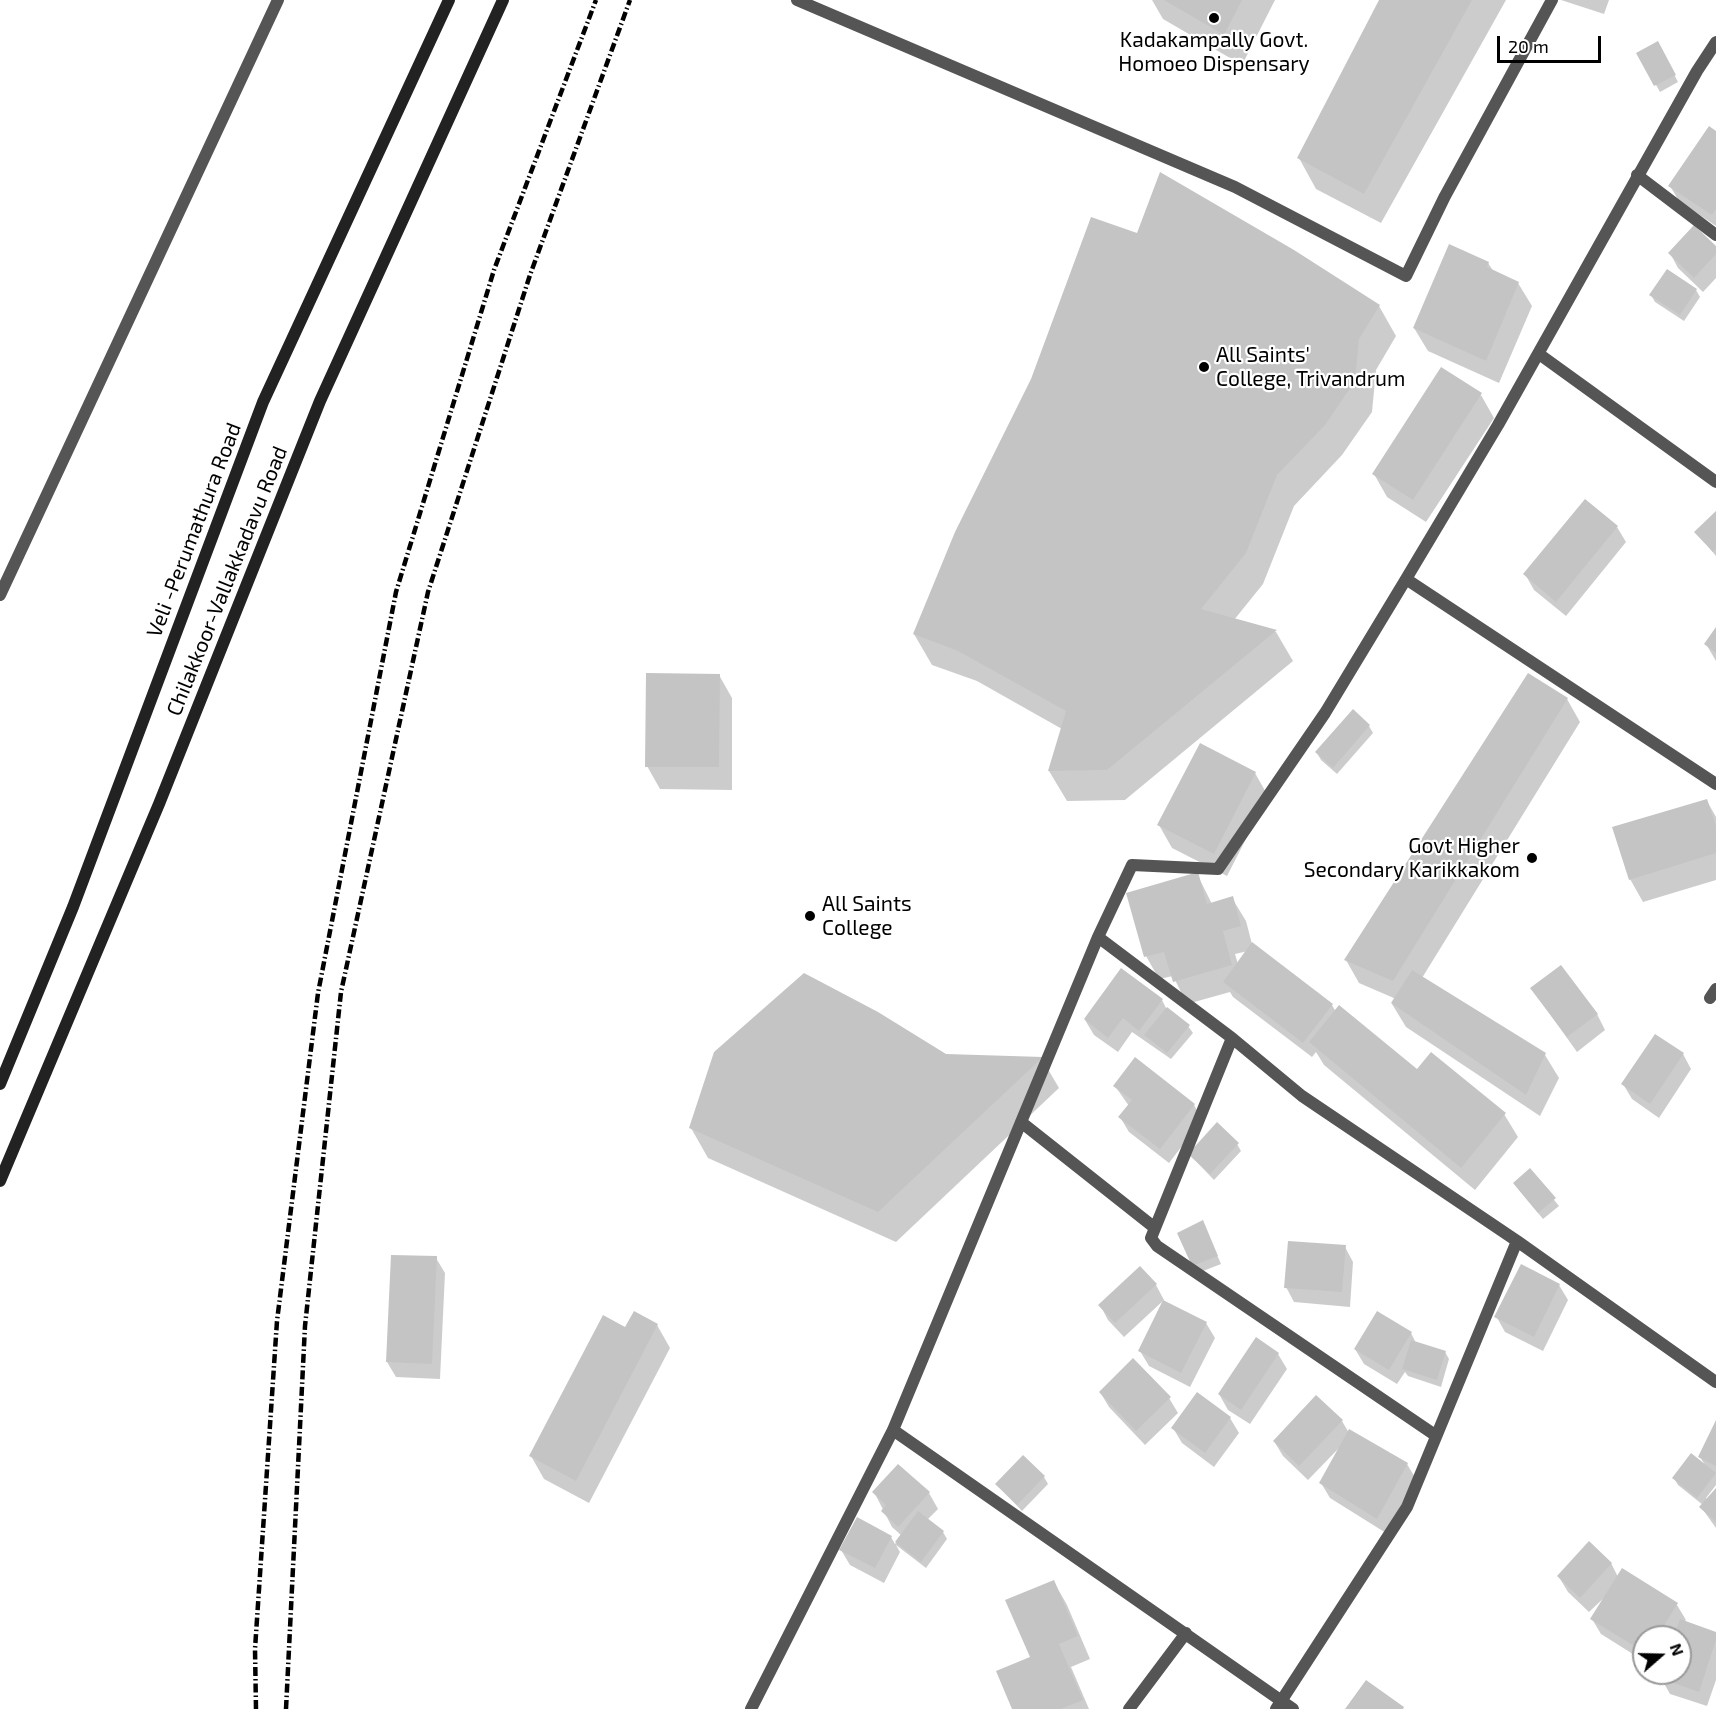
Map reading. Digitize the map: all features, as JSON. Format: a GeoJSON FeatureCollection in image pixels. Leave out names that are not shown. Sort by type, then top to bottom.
{"type":"FeatureCollection","features":[{"type":"Feature","properties":{"kind":"main road","name":"Veli -Perumathura Road"},"geometry":{"type":"LineString","coordinates":[[0,1084],[73,907],[263,402],[449,0]]}},
{"type":"Feature","properties":{"kind":"main road","name":"Chilakkoor-Vallakkadavu Road"},"geometry":{"type":"LineString","coordinates":[[0,1181],[159,804],[320,401],[503,0]]}},
{"type":"Feature","properties":{"kind":"street"},"geometry":{"type":"LineString","coordinates":[[0,595],[278,0]]}},
{"type":"Feature","properties":{"kind":"street"},"geometry":{"type":"LineString","coordinates":[[797,0],[1235,187],[1406,276],[1445,196],[1552,0]]}},
{"type":"Feature","properties":{"kind":"street"},"geometry":{"type":"LineString","coordinates":[[751,1709],[893,1430],[1098,937],[1131,865],[1218,869],[1324,714],[1406,579],[1539,354],[1637,175],[1716,42]]}},
{"type":"Feature","properties":{"kind":"street"},"geometry":{"type":"LineString","coordinates":[[1637,175],[1716,236]]}},
{"type":"Feature","properties":{"kind":"street"},"geometry":{"type":"LineString","coordinates":[[1539,354],[1716,482]]}},
{"type":"Feature","properties":{"kind":"street"},"geometry":{"type":"LineString","coordinates":[[1406,579],[1716,784]]}},
{"type":"Feature","properties":{"kind":"street"},"geometry":{"type":"LineString","coordinates":[[1098,937],[1232,1038],[1302,1096],[1517,1242],[1716,1382]]}},
{"type":"Feature","properties":{"kind":"street"},"geometry":{"type":"LineString","coordinates":[[1232,1038],[1151,1238],[1157,1246],[1434,1435]]}},
{"type":"Feature","properties":{"kind":"street"},"geometry":{"type":"LineString","coordinates":[[1021,1122],[1155,1228]]}},
{"type":"Feature","properties":{"kind":"street"},"geometry":{"type":"LineString","coordinates":[[1279,1705],[1407,1507],[1434,1435],[1517,1242]]}},
{"type":"Feature","properties":{"kind":"street"},"geometry":{"type":"LineString","coordinates":[[893,1430],[1186,1633],[1279,1705],[1293,1709]]}},
{"type":"Feature","properties":{"kind":"street"},"geometry":{"type":"LineString","coordinates":[[1129,1709],[1186,1633]]}},
{"type":"Feature","properties":{"kind":"building","name":"Kadakampally Govt. Homoeo Dispensary"},"geometry":{"type":"Polygon","coordinates":[[[1164,0],[1242,0],[1224,35],[1164,0]]]}},
{"type":"Feature","properties":{"kind":"building"},"geometry":{"type":"Polygon","coordinates":[[[1379,0],[1472,0],[1364,194],[1297,158],[1379,0]]]}},
{"type":"Feature","properties":{"kind":"building"},"geometry":{"type":"Polygon","coordinates":[[[1658,41],[1676,75],[1654,86],[1636,53],[1658,41]]]}},
{"type":"Feature","properties":{"kind":"building"},"geometry":{"type":"Polygon","coordinates":[[[1709,126],[1716,131],[1716,209],[1712,215],[1668,186],[1709,126]]]}},
{"type":"Feature","properties":{"kind":"building"},"geometry":{"type":"Polygon","coordinates":[[[1160,172],[1294,250],[1380,305],[1359,339],[1355,381],[1325,425],[1277,475],[1246,553],[1201,609],[1277,630],[1107,770],[1048,771],[1066,711],[958,651],[913,634],[955,532],[1031,379],[1091,217],[1137,233],[1160,172]]]}},
{"type":"Feature","properties":{"kind":"building"},"geometry":{"type":"Polygon","coordinates":[[[1694,225],[1716,246],[1716,254],[1694,278],[1668,253],[1694,225]]]}},
{"type":"Feature","properties":{"kind":"building"},"geometry":{"type":"Polygon","coordinates":[[[1449,244],[1489,262],[1487,267],[1519,282],[1486,361],[1413,328],[1449,244]]]}},
{"type":"Feature","properties":{"kind":"building"},"geometry":{"type":"Polygon","coordinates":[[[1667,269],[1697,289],[1680,315],[1649,295],[1667,269]]]}},
{"type":"Feature","properties":{"kind":"building"},"geometry":{"type":"Polygon","coordinates":[[[1441,367],[1482,393],[1413,500],[1372,474],[1441,367]]]}},
{"type":"Feature","properties":{"kind":"building"},"geometry":{"type":"Polygon","coordinates":[[[1585,499],[1618,526],[1556,602],[1523,574],[1585,499]]]}},
{"type":"Feature","properties":{"kind":"building"},"geometry":{"type":"Polygon","coordinates":[[[1716,511],[1716,549],[1713,552],[1694,532],[1716,511]]]}},
{"type":"Feature","properties":{"kind":"building"},"geometry":{"type":"Polygon","coordinates":[[[1716,627],[1716,653],[1704,644],[1716,627]]]}},
{"type":"Feature","properties":{"kind":"building"},"geometry":{"type":"Polygon","coordinates":[[[646,673],[720,674],[719,767],[645,767],[646,673]]]}},
{"type":"Feature","properties":{"kind":"building"},"geometry":{"type":"Polygon","coordinates":[[[1528,673],[1568,698],[1393,981],[1344,960],[1528,673]]]}},
{"type":"Feature","properties":{"kind":"building"},"geometry":{"type":"Polygon","coordinates":[[[1353,709],[1370,725],[1333,768],[1315,752],[1353,709]]]}},
{"type":"Feature","properties":{"kind":"building"},"geometry":{"type":"Polygon","coordinates":[[[1200,743],[1256,772],[1214,854],[1157,825],[1200,743]]]}},
{"type":"Feature","properties":{"kind":"building"},"geometry":{"type":"Polygon","coordinates":[[[1707,799],[1716,826],[1716,853],[1629,880],[1612,827],[1707,799]]]}},
{"type":"Feature","properties":{"kind":"building"},"geometry":{"type":"Polygon","coordinates":[[[1198,872],[1207,904],[1233,896],[1241,926],[1223,931],[1232,965],[1173,982],[1164,952],[1144,957],[1126,893],[1198,872]]]}},
{"type":"Feature","properties":{"kind":"building"},"geometry":{"type":"Polygon","coordinates":[[[1252,942],[1333,1004],[1303,1043],[1223,982],[1252,942]]]}},
{"type":"Feature","properties":{"kind":"building"},"geometry":{"type":"Polygon","coordinates":[[[1561,965],[1598,1014],[1567,1037],[1530,988],[1561,965]]]}},
{"type":"Feature","properties":{"kind":"building"},"geometry":{"type":"Polygon","coordinates":[[[1121,968],[1163,999],[1139,1031],[1123,1018],[1108,1038],[1084,1019],[1121,968]]]}},
{"type":"Feature","properties":{"kind":"building"},"geometry":{"type":"Polygon","coordinates":[[[1412,970],[1546,1053],[1526,1095],[1391,1003],[1412,970]]]}},
{"type":"Feature","properties":{"kind":"building"},"geometry":{"type":"Polygon","coordinates":[[[804,973],[878,1012],[946,1054],[1043,1057],[878,1212],[689,1128],[714,1052],[804,973]]]}},
{"type":"Feature","properties":{"kind":"building"},"geometry":{"type":"Polygon","coordinates":[[[1339,1005],[1417,1069],[1431,1052],[1506,1113],[1461,1168],[1309,1042],[1339,1005]]]}},
{"type":"Feature","properties":{"kind":"building"},"geometry":{"type":"Polygon","coordinates":[[[1167,1007],[1190,1025],[1167,1053],[1144,1035],[1167,1007]]]}},
{"type":"Feature","properties":{"kind":"building"},"geometry":{"type":"Polygon","coordinates":[[[1655,1034],[1684,1053],[1650,1104],[1621,1084],[1655,1034]]]}},
{"type":"Feature","properties":{"kind":"building"},"geometry":{"type":"Polygon","coordinates":[[[1135,1057],[1195,1104],[1160,1149],[1118,1117],[1132,1100],[1113,1086],[1135,1057]]]}},
{"type":"Feature","properties":{"kind":"building"},"geometry":{"type":"Polygon","coordinates":[[[1217,1122],[1239,1143],[1210,1174],[1188,1154],[1217,1122]]]}},
{"type":"Feature","properties":{"kind":"building"},"geometry":{"type":"Polygon","coordinates":[[[1530,1168],[1556,1198],[1538,1213],[1513,1183],[1530,1168]]]}},
{"type":"Feature","properties":{"kind":"building"},"geometry":{"type":"Polygon","coordinates":[[[1203,1220],[1218,1256],[1192,1266],[1177,1233],[1203,1220]]]}},
{"type":"Feature","properties":{"kind":"building"},"geometry":{"type":"Polygon","coordinates":[[[1288,1241],[1346,1245],[1342,1292],[1284,1288],[1288,1241]]]}},
{"type":"Feature","properties":{"kind":"building"},"geometry":{"type":"Polygon","coordinates":[[[391,1255],[437,1256],[432,1364],[386,1362],[391,1255]]]}},
{"type":"Feature","properties":{"kind":"building"},"geometry":{"type":"Polygon","coordinates":[[[1521,1264],[1560,1284],[1534,1337],[1494,1317],[1521,1264]]]}},
{"type":"Feature","properties":{"kind":"building"},"geometry":{"type":"Polygon","coordinates":[[[1140,1266],[1157,1284],[1115,1323],[1098,1305],[1140,1266]]]}},
{"type":"Feature","properties":{"kind":"building"},"geometry":{"type":"Polygon","coordinates":[[[1163,1300],[1207,1322],[1181,1373],[1138,1351],[1163,1300]]]}},
{"type":"Feature","properties":{"kind":"building"},"geometry":{"type":"Polygon","coordinates":[[[634,1311],[658,1324],[576,1481],[529,1456],[603,1315],[625,1327],[634,1311]]]}},
{"type":"Feature","properties":{"kind":"building"},"geometry":{"type":"Polygon","coordinates":[[[1377,1311],[1412,1332],[1389,1370],[1354,1349],[1377,1311]]]}},
{"type":"Feature","properties":{"kind":"building"},"geometry":{"type":"Polygon","coordinates":[[[1256,1337],[1279,1353],[1241,1410],[1218,1394],[1256,1337]]]}},
{"type":"Feature","properties":{"kind":"building"},"geometry":{"type":"Polygon","coordinates":[[[1411,1340],[1446,1351],[1437,1380],[1402,1369],[1411,1340]]]}},
{"type":"Feature","properties":{"kind":"building"},"geometry":{"type":"Polygon","coordinates":[[[1133,1358],[1171,1397],[1136,1431],[1099,1392],[1133,1358]]]}},
{"type":"Feature","properties":{"kind":"building"},"geometry":{"type":"Polygon","coordinates":[[[1197,1392],[1231,1417],[1205,1453],[1171,1428],[1197,1392]]]}},
{"type":"Feature","properties":{"kind":"building"},"geometry":{"type":"Polygon","coordinates":[[[1316,1395],[1343,1420],[1299,1466],[1273,1441],[1316,1395]]]}},
{"type":"Feature","properties":{"kind":"building"},"geometry":{"type":"Polygon","coordinates":[[[1716,1420],[1716,1466],[1698,1457],[1716,1420]]]}},
{"type":"Feature","properties":{"kind":"building"},"geometry":{"type":"Polygon","coordinates":[[[1349,1429],[1408,1463],[1377,1519],[1319,1483],[1349,1429]]]}},
{"type":"Feature","properties":{"kind":"building"},"geometry":{"type":"Polygon","coordinates":[[[1691,1453],[1716,1473],[1697,1498],[1672,1478],[1691,1453]]]}},
{"type":"Feature","properties":{"kind":"building"},"geometry":{"type":"Polygon","coordinates":[[[1023,1455],[1045,1476],[1017,1505],[995,1484],[1023,1455]]]}},
{"type":"Feature","properties":{"kind":"building"},"geometry":{"type":"Polygon","coordinates":[[[898,1464],[930,1492],[898,1527],[881,1511],[886,1505],[872,1492],[898,1464]]]}},
{"type":"Feature","properties":{"kind":"building"},"geometry":{"type":"Polygon","coordinates":[[[1716,1488],[1716,1522],[1699,1507],[1716,1488]]]}},
{"type":"Feature","properties":{"kind":"building"},"geometry":{"type":"Polygon","coordinates":[[[918,1511],[944,1531],[921,1562],[895,1542],[918,1511]]]}},
{"type":"Feature","properties":{"kind":"building"},"geometry":{"type":"Polygon","coordinates":[[[857,1517],[892,1536],[875,1568],[839,1550],[857,1517]]]}},
{"type":"Feature","properties":{"kind":"building"},"geometry":{"type":"Polygon","coordinates":[[[1589,1541],[1612,1563],[1580,1598],[1557,1576],[1589,1541]]]}},
{"type":"Feature","properties":{"kind":"building"},"geometry":{"type":"Polygon","coordinates":[[[1622,1568],[1678,1603],[1664,1625],[1632,1625],[1632,1645],[1590,1619],[1622,1568]]]}},
{"type":"Feature","properties":{"kind":"building"},"geometry":{"type":"Polygon","coordinates":[[[1054,1580],[1078,1636],[1059,1644],[1083,1700],[1061,1709],[1012,1709],[996,1671],[1030,1657],[1005,1600],[1054,1580]]]}},
{"type":"Feature","properties":{"kind":"building"},"geometry":{"type":"Polygon","coordinates":[[[1680,1619],[1716,1632],[1716,1640],[1699,1692],[1679,1685],[1692,1685],[1692,1625],[1678,1625],[1680,1619]]]}},
{"type":"Feature","properties":{"kind":"building"},"geometry":{"type":"Polygon","coordinates":[[[1366,1680],[1404,1707],[1403,1709],[1345,1709],[1366,1680]]]}},
{"type":"Feature","properties":{"kind":"railway"},"geometry":{"type":"LineString","coordinates":[[256,1709],[255,1649],[277,1321],[318,993],[396,592],[494,270],[596,0]]}},
{"type":"Feature","properties":{"kind":"railway"},"geometry":{"type":"LineString","coordinates":[[286,1709],[305,1326],[341,992],[428,592],[530,275],[630,0]]}},
{"type":"Feature","properties":{"kind":"place","name":"Kadakampally Govt. Homoeo Dispensary"},"geometry":{"type":"Point","coordinates":[1214,18]}},
{"type":"Feature","properties":{"kind":"place","name":"All Saints' College, Trivandrum"},"geometry":{"type":"Point","coordinates":[1204,367]}},
{"type":"Feature","properties":{"kind":"place","name":"Govt Higher Secondary Karikkakom"},"geometry":{"type":"Point","coordinates":[1532,858]}},
{"type":"Feature","properties":{"kind":"place","name":"All Saints College"},"geometry":{"type":"Point","coordinates":[810,916]}}]}
